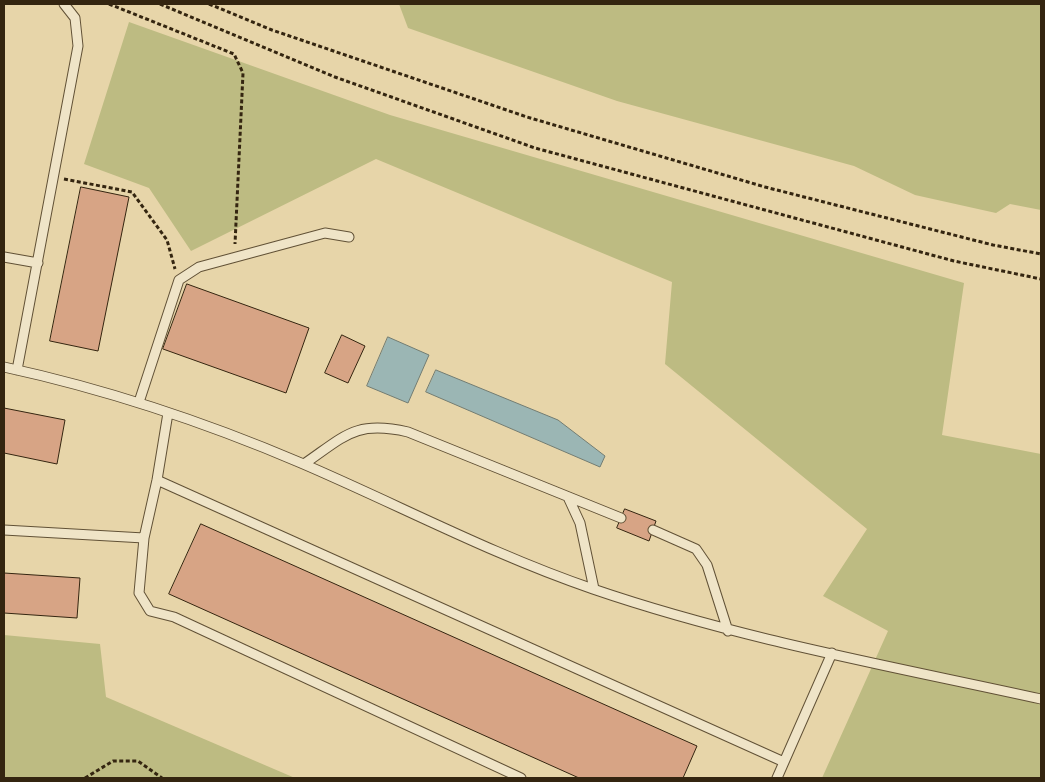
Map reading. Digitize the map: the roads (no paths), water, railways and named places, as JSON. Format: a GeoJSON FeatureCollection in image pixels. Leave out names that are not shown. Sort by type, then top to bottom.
{"type":"FeatureCollection","features":[{"type":"Feature","properties":{"kind":"lane"},"geometry":{"type":"LineString","coordinates":[[17,370],[78,46],[75,18],[64,4]]}},
{"type":"Feature","properties":{"kind":"lane"},"geometry":{"type":"LineString","coordinates":[[139,402],[178,280],[200,266],[325,233],[348,237]]}},
{"type":"Feature","properties":{"kind":"lane"},"geometry":{"type":"LineString","coordinates":[[4,257],[38,263]]}},
{"type":"Feature","properties":{"kind":"lane"},"geometry":{"type":"LineString","coordinates":[[4,367],[139,402],[304,464],[508,557],[594,589],[728,631],[1041,699]]}},
{"type":"Feature","properties":{"kind":"lane"},"geometry":{"type":"LineString","coordinates":[[168,413],[157,480],[144,538],[139,593],[150,611],[174,617],[521,778]]}},
{"type":"Feature","properties":{"kind":"lane"},"geometry":{"type":"LineString","coordinates":[[304,464],[353,431],[383,426],[408,432],[621,518]]}},
{"type":"Feature","properties":{"kind":"lane"},"geometry":{"type":"LineString","coordinates":[[157,480],[784,762]]}},
{"type":"Feature","properties":{"kind":"lane"},"geometry":{"type":"LineString","coordinates":[[568,497],[580,523],[594,589]]}},
{"type":"Feature","properties":{"kind":"lane"},"geometry":{"type":"LineString","coordinates":[[4,530],[144,538]]}},
{"type":"Feature","properties":{"kind":"lane"},"geometry":{"type":"LineString","coordinates":[[653,530],[696,549],[707,565],[728,631]]}},
{"type":"Feature","properties":{"kind":"lane"},"geometry":{"type":"LineString","coordinates":[[776,778],[832,653]]}},
{"type":"Feature","properties":{"kind":"water"},"geometry":{"type":"Polygon","coordinates":[[[388,337],[429,355],[408,403],[367,386],[388,337]]]}},
{"type":"Feature","properties":{"kind":"water"},"geometry":{"type":"Polygon","coordinates":[[[436,370],[558,420],[605,456],[600,467],[426,392],[436,370]]]}}]}
